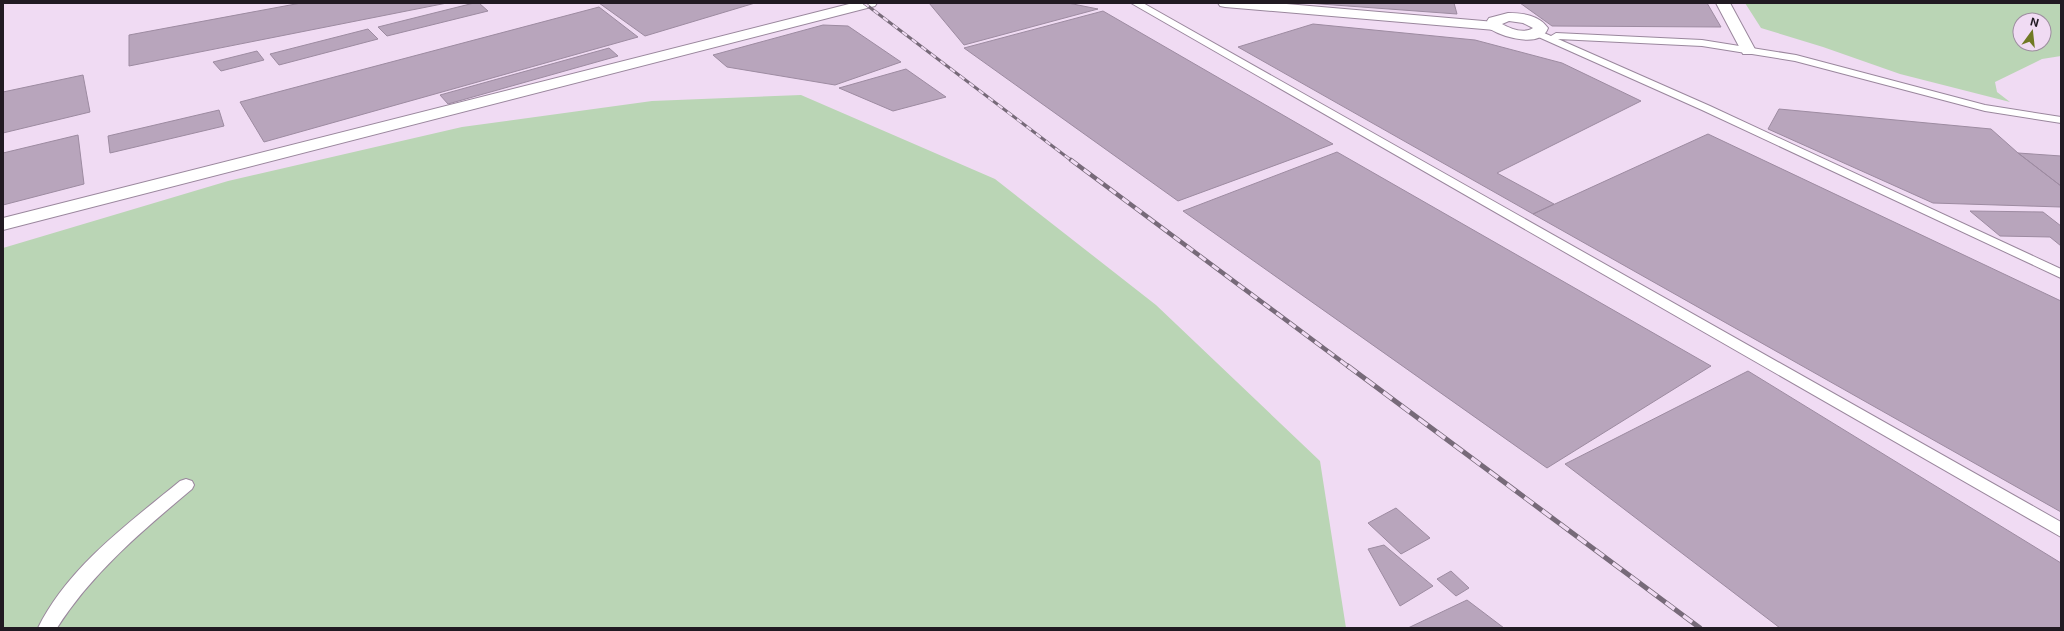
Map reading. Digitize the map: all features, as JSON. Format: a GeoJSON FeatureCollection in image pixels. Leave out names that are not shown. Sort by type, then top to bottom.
{"type":"FeatureCollection","features":[{"type":"Feature","properties":{"kind":"street"},"geometry":{"type":"LineString","coordinates":[[3,224],[820,9],[870,3]]}},
{"type":"Feature","properties":{"kind":"street"},"geometry":{"type":"LineString","coordinates":[[1225,3],[1495,26],[1505,32],[1519,35],[1538,33],[1541,28],[1535,22],[1503,12],[1494,21],[1495,26]]}},
{"type":"Feature","properties":{"kind":"street"},"geometry":{"type":"LineString","coordinates":[[1723,3],[1748,51]]}},
{"type":"Feature","properties":{"kind":"lane"},"geometry":{"type":"LineString","coordinates":[[1136,3],[2061,530]]}},
{"type":"Feature","properties":{"kind":"lane"},"geometry":{"type":"LineString","coordinates":[[1538,33],[1564,38],[1702,43],[1796,58],[1923,93],[1985,108],[2061,120]]}},
{"type":"Feature","properties":{"kind":"lane"},"geometry":{"type":"LineString","coordinates":[[1538,33],[1706,108],[2061,274]]}},
{"type":"Feature","properties":{"kind":"lane"},"geometry":{"type":"LineString","coordinates":[[47,628],[58,608],[121,538],[186,485]]}},
{"type":"Feature","properties":{"kind":"green space"},"geometry":{"type":"Polygon","coordinates":[[[1745,3],[2061,3],[2061,56],[2042,59],[1995,82],[1997,92],[2010,102],[1900,74],[1823,47],[1761,28],[1745,3]]]}},
{"type":"Feature","properties":{"kind":"green space"},"geometry":{"type":"Polygon","coordinates":[[[801,95],[995,179],[1156,305],[1320,461],[1346,628],[3,628],[3,248],[228,181],[462,127],[652,101],[801,95]]]}},
{"type":"Feature","properties":{"kind":"building"},"geometry":{"type":"Polygon","coordinates":[[[301,3],[447,3],[129,66],[129,35],[301,3]]]}},
{"type":"Feature","properties":{"kind":"building"},"geometry":{"type":"Polygon","coordinates":[[[479,3],[488,11],[387,36],[378,27],[479,3]]]}},
{"type":"Feature","properties":{"kind":"building"},"geometry":{"type":"Polygon","coordinates":[[[599,3],[755,3],[645,36],[599,3]]]}},
{"type":"Feature","properties":{"kind":"building"},"geometry":{"type":"Polygon","coordinates":[[[929,3],[1068,3],[1098,9],[964,45],[929,3]]]}},
{"type":"Feature","properties":{"kind":"building"},"geometry":{"type":"Polygon","coordinates":[[[1307,3],[1454,3],[1457,14],[1307,3]]]}},
{"type":"Feature","properties":{"kind":"building"},"geometry":{"type":"Polygon","coordinates":[[[1520,3],[1707,3],[1721,27],[1552,26],[1520,3]]]}},
{"type":"Feature","properties":{"kind":"building"},"geometry":{"type":"Polygon","coordinates":[[[599,7],[638,37],[264,142],[240,102],[599,7]]]}},
{"type":"Feature","properties":{"kind":"building"},"geometry":{"type":"Polygon","coordinates":[[[1103,11],[1333,144],[1178,201],[964,48],[1103,11]]]}},
{"type":"Feature","properties":{"kind":"building"},"geometry":{"type":"Polygon","coordinates":[[[1313,24],[1475,40],[1562,63],[1641,101],[1497,173],[1554,204],[1533,214],[1238,47],[1313,24]]]}},
{"type":"Feature","properties":{"kind":"building"},"geometry":{"type":"Polygon","coordinates":[[[823,25],[848,26],[901,62],[835,85],[727,67],[713,55],[823,25]]]}},
{"type":"Feature","properties":{"kind":"building"},"geometry":{"type":"Polygon","coordinates":[[[368,29],[378,39],[279,65],[270,54],[368,29]]]}},
{"type":"Feature","properties":{"kind":"building"},"geometry":{"type":"Polygon","coordinates":[[[609,48],[618,56],[448,104],[440,95],[609,48]]]}},
{"type":"Feature","properties":{"kind":"building"},"geometry":{"type":"Polygon","coordinates":[[[257,51],[264,60],[221,71],[213,62],[257,51]]]}},
{"type":"Feature","properties":{"kind":"building"},"geometry":{"type":"Polygon","coordinates":[[[906,69],[946,97],[893,111],[839,88],[906,69]]]}},
{"type":"Feature","properties":{"kind":"building"},"geometry":{"type":"Polygon","coordinates":[[[83,75],[90,112],[3,133],[3,92],[83,75]]]}},
{"type":"Feature","properties":{"kind":"building"},"geometry":{"type":"Polygon","coordinates":[[[1779,109],[1991,129],[2018,153],[2061,186],[2061,207],[1933,203],[1768,129],[1779,109]]]}},
{"type":"Feature","properties":{"kind":"building"},"geometry":{"type":"Polygon","coordinates":[[[219,110],[224,126],[110,153],[108,136],[219,110]]]}},
{"type":"Feature","properties":{"kind":"building"},"geometry":{"type":"Polygon","coordinates":[[[1708,134],[2061,301],[2061,512],[1533,214],[1708,134]]]}},
{"type":"Feature","properties":{"kind":"building"},"geometry":{"type":"Polygon","coordinates":[[[78,135],[84,184],[3,205],[3,153],[78,135]]]}},
{"type":"Feature","properties":{"kind":"building"},"geometry":{"type":"Polygon","coordinates":[[[1337,152],[1711,366],[1547,468],[1183,211],[1337,152]]]}},
{"type":"Feature","properties":{"kind":"building"},"geometry":{"type":"Polygon","coordinates":[[[2018,153],[2061,156],[2061,186],[2018,153]]]}},
{"type":"Feature","properties":{"kind":"building"},"geometry":{"type":"Polygon","coordinates":[[[1970,211],[2043,212],[2061,226],[2061,246],[2050,237],[2000,236],[1970,211]]]}},
{"type":"Feature","properties":{"kind":"building"},"geometry":{"type":"Polygon","coordinates":[[[1748,371],[2061,563],[2061,628],[1780,628],[1565,464],[1748,371]]]}},
{"type":"Feature","properties":{"kind":"building"},"geometry":{"type":"Polygon","coordinates":[[[1396,508],[1430,538],[1401,554],[1368,523],[1396,508]]]}},
{"type":"Feature","properties":{"kind":"building"},"geometry":{"type":"Polygon","coordinates":[[[1384,545],[1433,586],[1400,606],[1368,549],[1384,545]]]}},
{"type":"Feature","properties":{"kind":"building"},"geometry":{"type":"Polygon","coordinates":[[[1451,571],[1469,588],[1456,596],[1437,579],[1451,571]]]}},
{"type":"Feature","properties":{"kind":"building"},"geometry":{"type":"Polygon","coordinates":[[[1467,600],[1504,628],[1408,628],[1467,600]]]}},
{"type":"Feature","properties":{"kind":"railway"},"geometry":{"type":"LineString","coordinates":[[864,3],[1072,161]]}},
{"type":"Feature","properties":{"kind":"railway"},"geometry":{"type":"LineString","coordinates":[[1071,160],[1349,367]]}},
{"type":"Feature","properties":{"kind":"railway"},"geometry":{"type":"LineString","coordinates":[[1348,366],[1700,628]]}}]}
